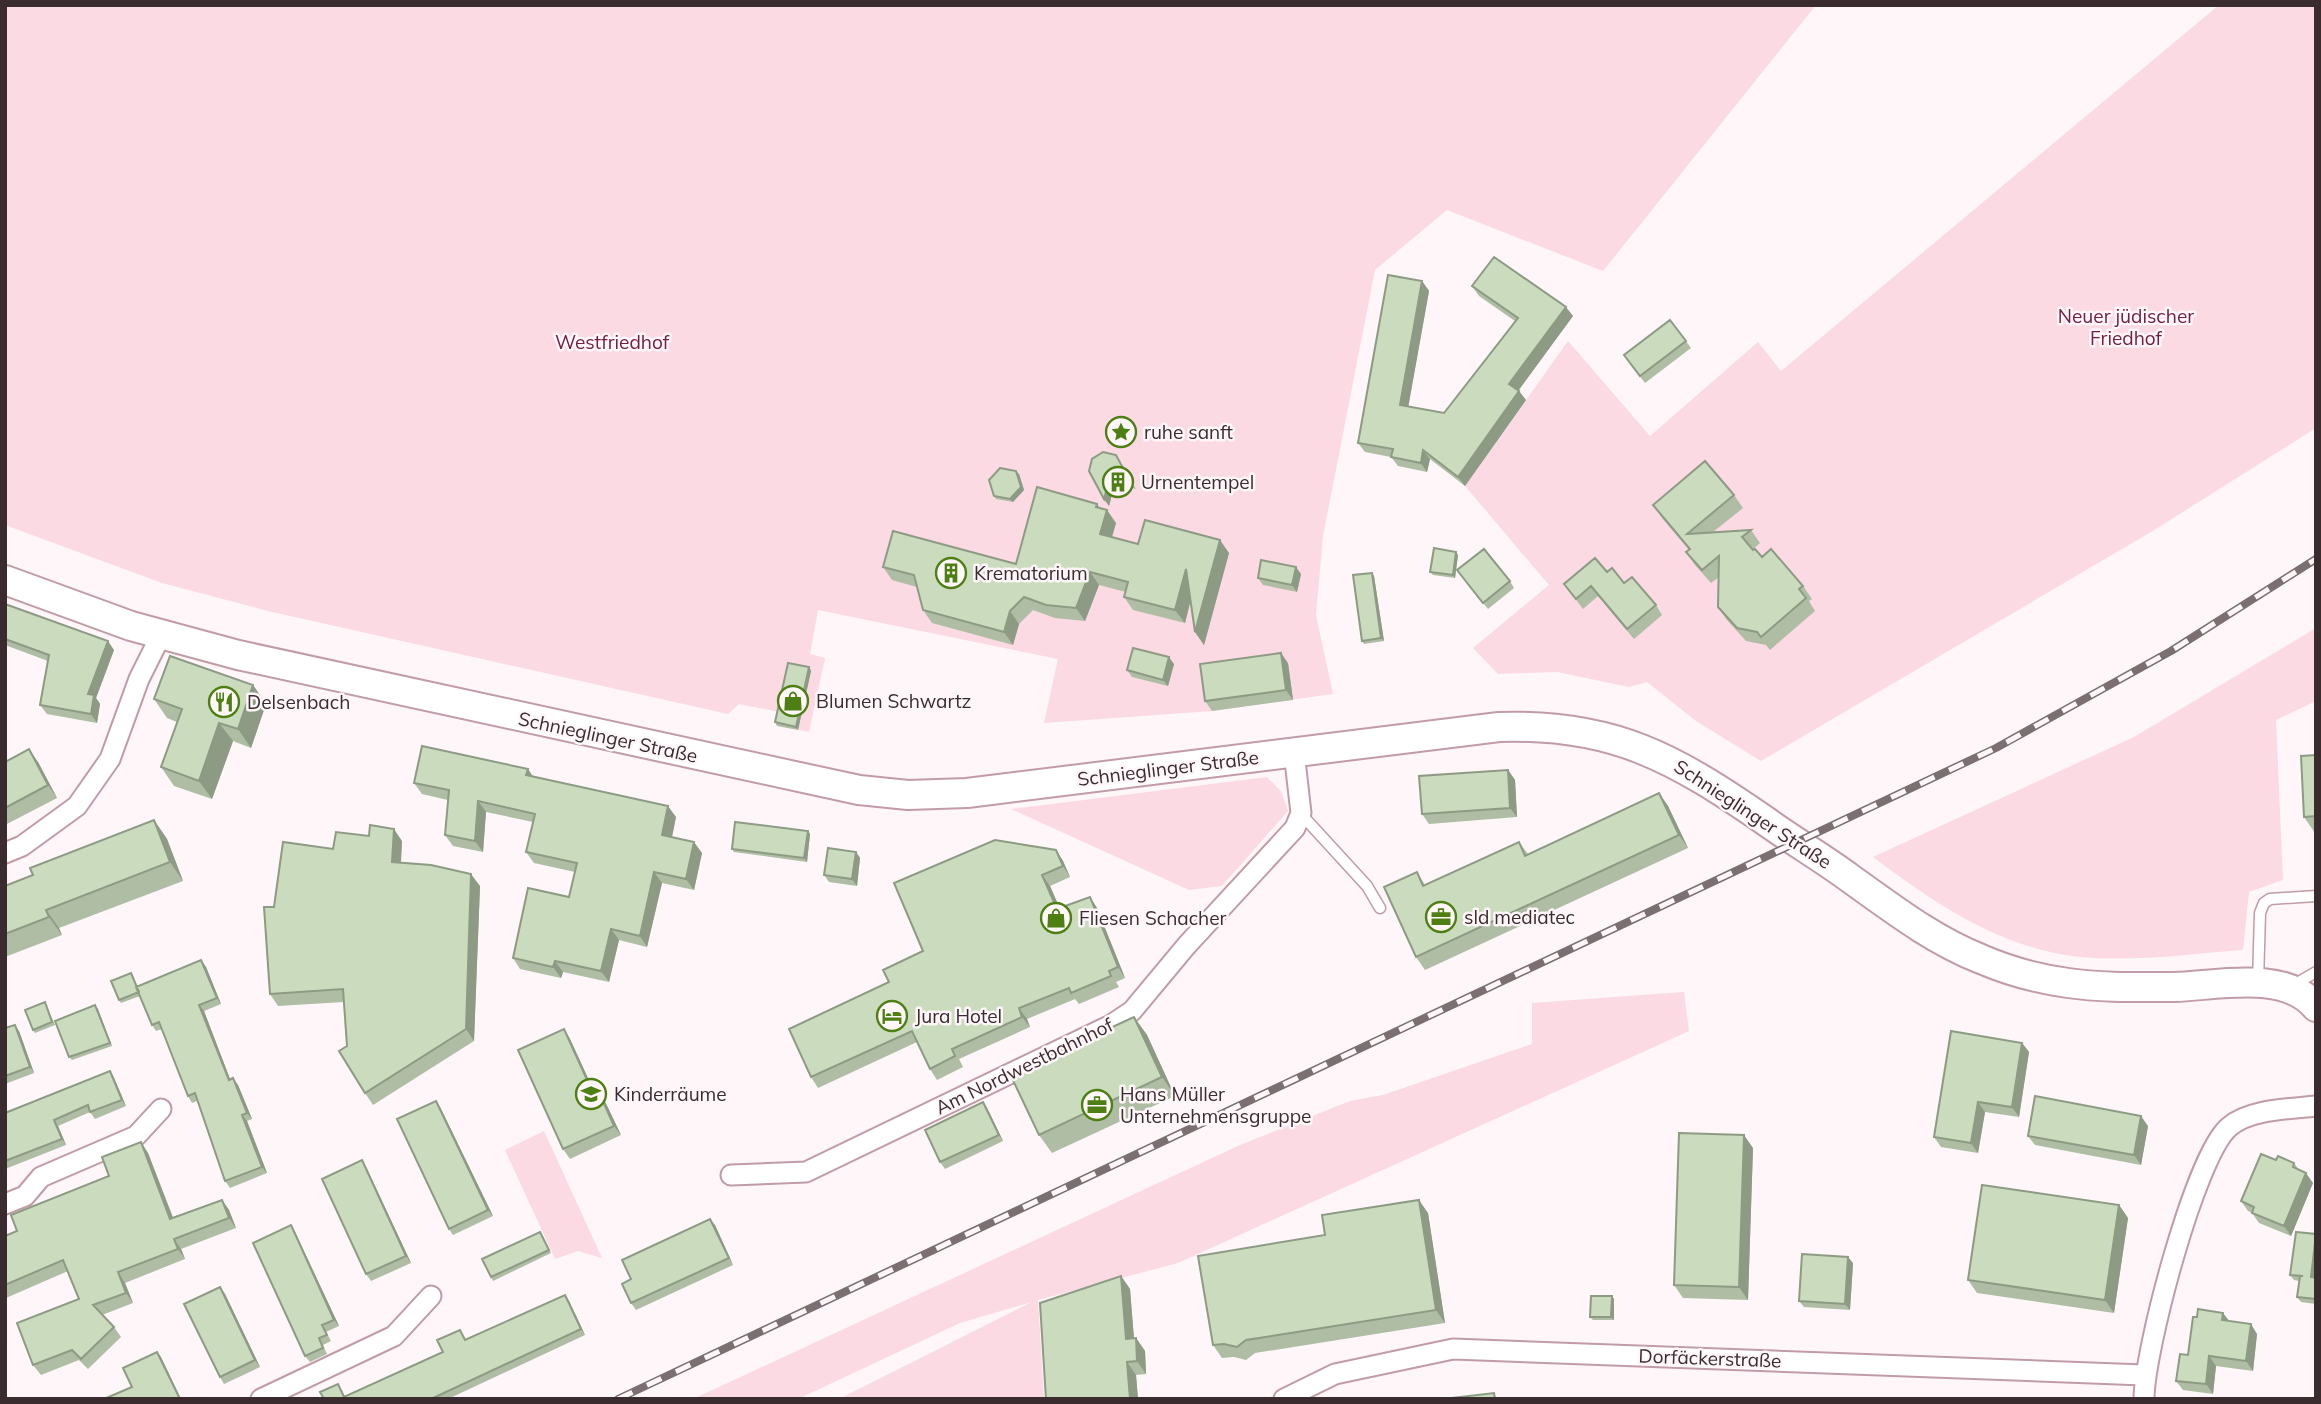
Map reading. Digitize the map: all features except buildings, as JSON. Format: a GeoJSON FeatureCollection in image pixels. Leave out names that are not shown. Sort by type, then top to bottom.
{"type":"FeatureCollection","features":[{"type":"Feature","properties":{"kind":"main road","name":"Schnieglinger Straße"},"geometry":{"type":"LineString","coordinates":[[5,580],[161,635],[397,691],[805,780],[908,795],[967,793],[1499,727],[1561,728],[1602,735],[1647,750],[1700,776],[1931,935],[2002,968],[2068,983],[2110,986],[2258,984],[2287,989],[2302,995],[2316,1007]]}},
{"type":"Feature","properties":{"kind":"street"},"geometry":{"type":"LineString","coordinates":[[5,853],[22,846],[77,806],[110,759],[139,679],[161,635]]}},
{"type":"Feature","properties":{"kind":"street"},"geometry":{"type":"LineString","coordinates":[[1294,752],[1301,813]]}},
{"type":"Feature","properties":{"kind":"street","name":"Am Nordwestbahnhof"},"geometry":{"type":"LineString","coordinates":[[731,1175],[806,1172],[1111,1025],[1132,1011],[1150,991],[1187,945],[1295,828],[1301,813]]}},
{"type":"Feature","properties":{"kind":"street"},"geometry":{"type":"LineString","coordinates":[[2144,1399],[2144,1375],[2175,1252],[2210,1153],[2226,1130],[2242,1119],[2316,1105]]}},
{"type":"Feature","properties":{"kind":"street"},"geometry":{"type":"LineString","coordinates":[[5,1204],[24,1196],[41,1177],[136,1136],[161,1109]]}},
{"type":"Feature","properties":{"kind":"street"},"geometry":{"type":"LineString","coordinates":[[261,1399],[394,1336],[431,1296]]}},
{"type":"Feature","properties":{"kind":"street","name":"Dorfäckerstraße"},"geometry":{"type":"LineString","coordinates":[[1284,1399],[1335,1374],[1453,1349],[2144,1375]]}},
{"type":"Feature","properties":{"kind":"lane"},"geometry":{"type":"LineString","coordinates":[[1301,813],[1359,876],[1380,908]]}},
{"type":"Feature","properties":{"kind":"lane"},"geometry":{"type":"LineString","coordinates":[[2258,984],[2260,914],[2264,903],[2270,899],[2316,896]]}},
{"type":"Feature","properties":{"kind":"lane"},"geometry":{"type":"LineString","coordinates":[[2287,989],[2316,972]]}},
{"type":"Feature","properties":{"kind":"green space","name":"Westfriedhof"},"geometry":{"type":"Polygon","coordinates":[[[5,5],[1816,5],[1603,271],[1447,210],[1375,270],[1323,536],[1316,615],[1333,694],[1212,711],[1044,723],[1058,659],[818,610],[810,654],[825,658],[809,732],[777,725],[780,712],[739,704],[728,714],[268,611],[162,583],[5,525],[5,5]]]}},
{"type":"Feature","properties":{"kind":"green space","name":"Neuer jüdischer Friedhof"},"geometry":{"type":"Polygon","coordinates":[[[2219,5],[2316,5],[2316,428],[2151,532],[1761,761],[1696,721],[1647,682],[1629,687],[1557,672],[1498,674],[1473,648],[1549,585],[1465,486],[1568,341],[1650,436],[1758,342],[1781,371],[2219,5]]]}},
{"type":"Feature","properties":{"kind":"green space"},"geometry":{"type":"Polygon","coordinates":[[[2316,628],[2316,701],[2276,720],[2283,880],[2249,892],[2243,950],[2114,959],[2072,956],[2044,950],[1991,932],[1966,919],[1873,857],[2134,737],[2316,628]]]}},
{"type":"Feature","properties":{"kind":"green space"},"geometry":{"type":"Polygon","coordinates":[[[1267,777],[1281,791],[1288,811],[1222,886],[1189,890],[1011,809],[1267,777]]]}},
{"type":"Feature","properties":{"kind":"green space"},"geometry":{"type":"Polygon","coordinates":[[[1684,992],[1689,1031],[1178,1263],[1038,1300],[1044,1399],[839,1399],[1032,1302],[960,1323],[798,1399],[693,1399],[1240,1145],[1350,1101],[1383,1095],[1532,1044],[1532,1003],[1684,992]]]}},
{"type":"Feature","properties":{"kind":"green space"},"geometry":{"type":"Polygon","coordinates":[[[544,1131],[602,1258],[578,1251],[555,1259],[505,1150],[544,1131]]]}},
{"type":"Feature","properties":{"kind":"railway"},"geometry":{"type":"LineString","coordinates":[[618,1399],[1996,748],[2171,651],[2316,559]]}},
{"type":"Feature","properties":{"kind":"place","name":"ruhe sanft"},"geometry":{"type":"Point","coordinates":[1121,432]}},
{"type":"Feature","properties":{"kind":"place","name":"Urnentempel"},"geometry":{"type":"Point","coordinates":[1118,482]}},
{"type":"Feature","properties":{"kind":"place","name":"Krematorium"},"geometry":{"type":"Point","coordinates":[951,573]}},
{"type":"Feature","properties":{"kind":"place","name":"Blumen Schwartz"},"geometry":{"type":"Point","coordinates":[793,701]}},
{"type":"Feature","properties":{"kind":"place","name":"Delsenbach"},"geometry":{"type":"Point","coordinates":[224,702]}},
{"type":"Feature","properties":{"kind":"place","name":"sld mediatec"},"geometry":{"type":"Point","coordinates":[1441,917]}},
{"type":"Feature","properties":{"kind":"place","name":"Fliesen Schacher"},"geometry":{"type":"Point","coordinates":[1056,918]}},
{"type":"Feature","properties":{"kind":"place","name":"Jura Hotel"},"geometry":{"type":"Point","coordinates":[892,1016]}},
{"type":"Feature","properties":{"kind":"place","name":"Kinderräume"},"geometry":{"type":"Point","coordinates":[591,1094]}},
{"type":"Feature","properties":{"kind":"place","name":"Hans Müller Unternehmensgruppe"},"geometry":{"type":"Point","coordinates":[1097,1105]}}]}
